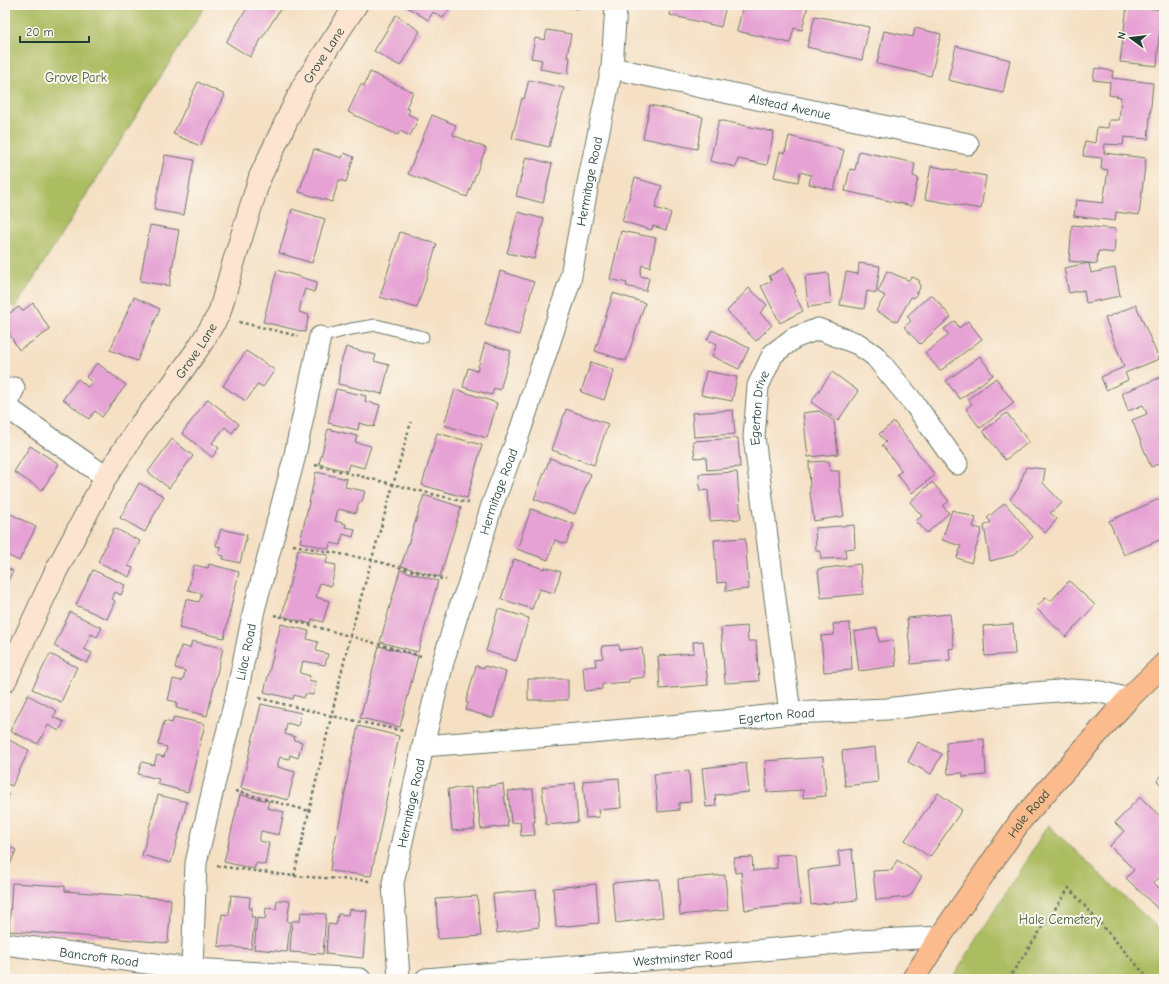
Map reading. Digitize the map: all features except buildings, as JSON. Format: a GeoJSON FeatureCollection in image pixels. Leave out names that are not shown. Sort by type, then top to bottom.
{"type":"FeatureCollection","features":[{"type":"Feature","properties":{"kind":"main road","name":"Hale Road"},"geometry":{"type":"LineString","coordinates":[[913,979],[940,937],[1021,820],[1128,699],[1164,664]]}},
{"type":"Feature","properties":{"kind":"street","name":"Grove Lane"},"geometry":{"type":"LineString","coordinates":[[5,681],[56,571],[106,477],[140,425],[172,385],[199,347],[219,314],[260,177],[303,86],[356,5]]}},
{"type":"Feature","properties":{"kind":"street","name":"Hermitage Road"},"geometry":{"type":"LineString","coordinates":[[399,979],[394,883],[425,741],[443,662],[459,609],[468,586],[491,508],[520,431],[570,281],[589,178],[612,68],[616,5]]}},
{"type":"Feature","properties":{"kind":"street","name":"Alstead Avenue"},"geometry":{"type":"LineString","coordinates":[[612,68],[968,144]]}},
{"type":"Feature","properties":{"kind":"street","name":"Egerton Drive"},"geometry":{"type":"LineString","coordinates":[[790,713],[754,437],[758,386],[773,354],[794,338],[818,329],[858,344],[875,356],[916,406],[957,464]]}},
{"type":"Feature","properties":{"kind":"street","name":"Lilac Road"},"geometry":{"type":"LineString","coordinates":[[192,969],[196,863],[237,693],[254,610],[294,459],[320,339]]}},
{"type":"Feature","properties":{"kind":"street"},"geometry":{"type":"LineString","coordinates":[[14,388],[5,406],[106,477]]}},
{"type":"Feature","properties":{"kind":"street","name":"Egerton Road"},"geometry":{"type":"LineString","coordinates":[[425,741],[622,730],[790,713],[887,709],[984,697],[1071,690],[1100,692],[1128,699]]}},
{"type":"Feature","properties":{"kind":"street","name":"Westminster Road"},"geometry":{"type":"LineString","coordinates":[[426,979],[859,941],[940,937]]}},
{"type":"Feature","properties":{"kind":"street","name":"Bancroft Road"},"geometry":{"type":"LineString","coordinates":[[5,944],[192,969],[360,979]]}},
{"type":"Feature","properties":{"kind":"lane"},"geometry":{"type":"LineString","coordinates":[[320,339],[351,329],[376,325],[423,337]]}},
{"type":"Feature","properties":{"kind":"path"},"geometry":{"type":"LineString","coordinates":[[216,318],[320,339]]}},
{"type":"Feature","properties":{"kind":"path"},"geometry":{"type":"LineString","coordinates":[[294,876],[350,636],[411,422]]}},
{"type":"Feature","properties":{"kind":"path"},"geometry":{"type":"LineString","coordinates":[[294,459],[491,508]]}},
{"type":"Feature","properties":{"kind":"path"},"geometry":{"type":"LineString","coordinates":[[272,541],[372,560],[468,586]]}},
{"type":"Feature","properties":{"kind":"path"},"geometry":{"type":"LineString","coordinates":[[254,610],[443,662]]}},
{"type":"Feature","properties":{"kind":"path"},"geometry":{"type":"LineString","coordinates":[[237,693],[332,716],[425,741]]}},
{"type":"Feature","properties":{"kind":"path"},"geometry":{"type":"LineString","coordinates":[[214,785],[310,810]]}},
{"type":"Feature","properties":{"kind":"path"},"geometry":{"type":"LineString","coordinates":[[196,863],[294,876],[394,883]]}},
{"type":"Feature","properties":{"kind":"path"},"geometry":{"type":"LineString","coordinates":[[1008,979],[1069,888],[1149,979]]}},
{"type":"Feature","properties":{"kind":"green space","name":"Grove Park"},"geometry":{"type":"Polygon","coordinates":[[[5,5],[206,5],[15,308],[5,301],[5,5]]]}},
{"type":"Feature","properties":{"kind":"green space","name":"Hale Cemetery"},"geometry":{"type":"Polygon","coordinates":[[[1048,825],[1164,934],[1164,979],[952,979],[1048,825]]]}}]}
